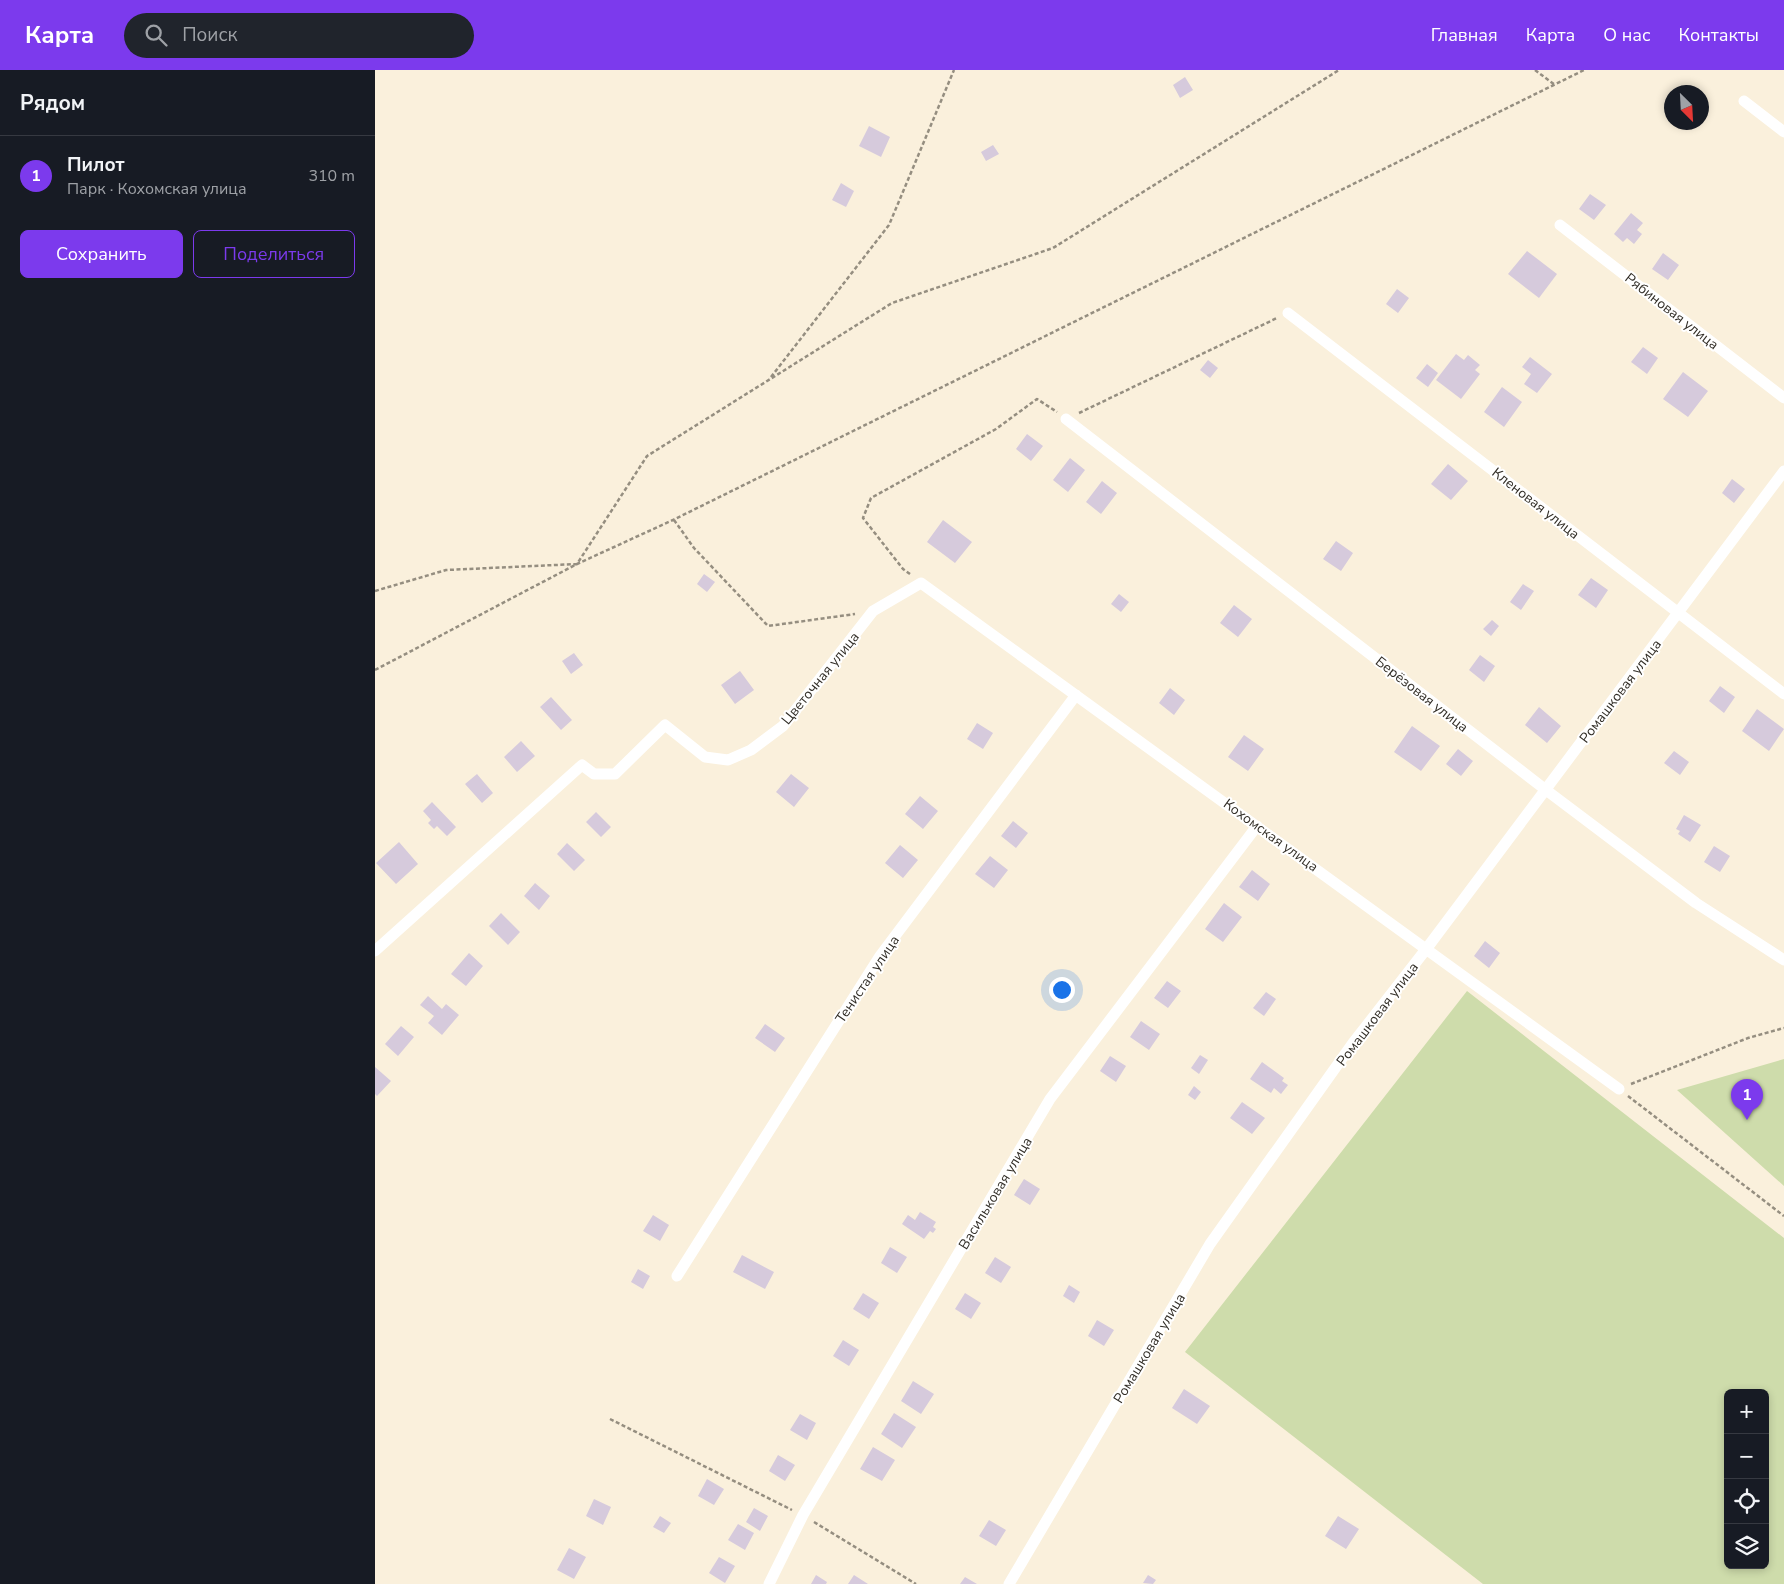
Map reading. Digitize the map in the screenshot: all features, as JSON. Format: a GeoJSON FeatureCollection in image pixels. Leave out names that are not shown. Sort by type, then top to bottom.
{"type":"FeatureCollection","features":[{"type":"Feature","properties":{"kind":"street"},"geometry":{"type":"LineString","coordinates":[[1744,101],[1784,132]]}},
{"type":"Feature","properties":{"kind":"street","name":"Рябиновая улица"},"geometry":{"type":"LineString","coordinates":[[1560,225],[1784,398]]}},
{"type":"Feature","properties":{"kind":"street","name":"Кленовая улица"},"geometry":{"type":"LineString","coordinates":[[1288,313],[1784,694]]}},
{"type":"Feature","properties":{"kind":"street","name":"Берёзовая улица"},"geometry":{"type":"LineString","coordinates":[[1067,419],[1546,790],[1696,903],[1784,960]]}},
{"type":"Feature","properties":{"kind":"street","name":"Ромашковая улица"},"geometry":{"type":"LineString","coordinates":[[1009,1584],[1210,1244],[1353,1043],[1427,948],[1784,471]]}},
{"type":"Feature","properties":{"kind":"street","name":"Цветочная улица"},"geometry":{"type":"LineString","coordinates":[[375,951],[582,764],[594,774],[615,774],[665,724],[705,757],[728,760],[751,750],[783,726],[873,611],[921,583]]}},
{"type":"Feature","properties":{"kind":"street","name":"Кохомская улица"},"geometry":{"type":"LineString","coordinates":[[921,583],[1619,1089]]}},
{"type":"Feature","properties":{"kind":"street","name":"Тенистая улица"},"geometry":{"type":"LineString","coordinates":[[677,1276],[880,956],[1077,695]]}},
{"type":"Feature","properties":{"kind":"street","name":"Васильковая улица"},"geometry":{"type":"LineString","coordinates":[[769,1584],[803,1515],[1050,1099],[1257,826]]}},
{"type":"Feature","properties":{"kind":"path"},"geometry":{"type":"LineString","coordinates":[[769,380],[889,225],[955,70]]}},
{"type":"Feature","properties":{"kind":"path"},"geometry":{"type":"LineString","coordinates":[[577,564],[647,456],[893,303],[1053,248],[1339,70]]}},
{"type":"Feature","properties":{"kind":"path"},"geometry":{"type":"LineString","coordinates":[[1535,70],[1555,85]]}},
{"type":"Feature","properties":{"kind":"path"},"geometry":{"type":"LineString","coordinates":[[375,670],[577,564],[673,520],[1584,70]]}},
{"type":"Feature","properties":{"kind":"path"},"geometry":{"type":"LineString","coordinates":[[921,583],[903,569],[863,518],[871,498],[996,429],[1037,399],[1067,419],[1288,313]]}},
{"type":"Feature","properties":{"kind":"path"},"geometry":{"type":"LineString","coordinates":[[673,520],[694,548],[767,626],[873,611]]}},
{"type":"Feature","properties":{"kind":"path"},"geometry":{"type":"LineString","coordinates":[[375,590],[446,570],[577,564]]}},
{"type":"Feature","properties":{"kind":"path"},"geometry":{"type":"LineString","coordinates":[[1619,1089],[1748,1038],[1784,1028]]}},
{"type":"Feature","properties":{"kind":"path"},"geometry":{"type":"LineString","coordinates":[[1619,1089],[1784,1216]]}},
{"type":"Feature","properties":{"kind":"path"},"geometry":{"type":"LineString","coordinates":[[610,1419],[803,1515],[916,1584]]}},
{"type":"Feature","properties":{"kind":"green space"},"geometry":{"type":"Polygon","coordinates":[[[1467,991],[1784,1238],[1784,1584],[1483,1584],[1185,1352],[1467,991]]]}},
{"type":"Feature","properties":{"kind":"green space"},"geometry":{"type":"Polygon","coordinates":[[[1784,1059],[1784,1186],[1677,1090],[1784,1059]]]}},
{"type":"Feature","properties":{"kind":"building"},"geometry":{"type":"Polygon","coordinates":[[[1185,77],[1193,90],[1180,98],[1173,85],[1185,77]]]}},
{"type":"Feature","properties":{"kind":"building"},"geometry":{"type":"Polygon","coordinates":[[[869,126],[890,137],[881,157],[859,146],[869,126]]]}},
{"type":"Feature","properties":{"kind":"building"},"geometry":{"type":"Polygon","coordinates":[[[993,145],[999,154],[986,161],[981,152],[993,145]]]}},
{"type":"Feature","properties":{"kind":"building"},"geometry":{"type":"Polygon","coordinates":[[[841,183],[854,191],[846,207],[832,200],[841,183]]]}},
{"type":"Feature","properties":{"kind":"building"},"geometry":{"type":"Polygon","coordinates":[[[1590,194],[1606,205],[1594,220],[1579,209],[1590,194]]]}},
{"type":"Feature","properties":{"kind":"building"},"geometry":{"type":"Polygon","coordinates":[[[1631,213],[1643,223],[1637,230],[1642,234],[1634,244],[1627,238],[1623,242],[1614,234],[1631,213]]]}},
{"type":"Feature","properties":{"kind":"building"},"geometry":{"type":"Polygon","coordinates":[[[1527,251],[1557,274],[1539,298],[1508,274],[1527,251]]]}},
{"type":"Feature","properties":{"kind":"building"},"geometry":{"type":"Polygon","coordinates":[[[1663,253],[1679,265],[1668,280],[1652,269],[1663,253]]]}},
{"type":"Feature","properties":{"kind":"building"},"geometry":{"type":"Polygon","coordinates":[[[1397,289],[1409,298],[1398,313],[1386,304],[1397,289]]]}},
{"type":"Feature","properties":{"kind":"building"},"geometry":{"type":"Polygon","coordinates":[[[1643,347],[1658,358],[1647,374],[1631,362],[1643,347]]]}},
{"type":"Feature","properties":{"kind":"building"},"geometry":{"type":"Polygon","coordinates":[[[1456,354],[1464,360],[1468,355],[1480,365],[1475,370],[1480,374],[1461,399],[1436,380],[1456,354]]]}},
{"type":"Feature","properties":{"kind":"building"},"geometry":{"type":"Polygon","coordinates":[[[1530,357],[1552,374],[1537,393],[1524,384],[1531,374],[1522,367],[1530,357]]]}},
{"type":"Feature","properties":{"kind":"building"},"geometry":{"type":"Polygon","coordinates":[[[1208,360],[1218,368],[1210,378],[1200,370],[1208,360]]]}},
{"type":"Feature","properties":{"kind":"building"},"geometry":{"type":"Polygon","coordinates":[[[1427,364],[1438,373],[1428,387],[1416,378],[1427,364]]]}},
{"type":"Feature","properties":{"kind":"building"},"geometry":{"type":"Polygon","coordinates":[[[1683,372],[1708,391],[1688,417],[1663,399],[1683,372]]]}},
{"type":"Feature","properties":{"kind":"building"},"geometry":{"type":"Polygon","coordinates":[[[1502,387],[1522,402],[1504,427],[1484,412],[1502,387]]]}},
{"type":"Feature","properties":{"kind":"building"},"geometry":{"type":"Polygon","coordinates":[[[1027,434],[1043,446],[1031,461],[1016,449],[1027,434]]]}},
{"type":"Feature","properties":{"kind":"building"},"geometry":{"type":"Polygon","coordinates":[[[1070,458],[1085,470],[1068,492],[1053,480],[1070,458]]]}},
{"type":"Feature","properties":{"kind":"building"},"geometry":{"type":"Polygon","coordinates":[[[1448,464],[1468,481],[1451,500],[1431,484],[1448,464]]]}},
{"type":"Feature","properties":{"kind":"building"},"geometry":{"type":"Polygon","coordinates":[[[1732,479],[1745,489],[1734,503],[1722,493],[1732,479]]]}},
{"type":"Feature","properties":{"kind":"building"},"geometry":{"type":"Polygon","coordinates":[[[1102,481],[1117,493],[1101,514],[1086,502],[1102,481]]]}},
{"type":"Feature","properties":{"kind":"building"},"geometry":{"type":"Polygon","coordinates":[[[943,520],[972,542],[955,563],[927,542],[943,520]]]}},
{"type":"Feature","properties":{"kind":"building"},"geometry":{"type":"Polygon","coordinates":[[[1336,541],[1353,553],[1341,571],[1323,559],[1336,541]]]}},
{"type":"Feature","properties":{"kind":"building"},"geometry":{"type":"Polygon","coordinates":[[[704,574],[715,582],[707,592],[697,584],[704,574]]]}},
{"type":"Feature","properties":{"kind":"building"},"geometry":{"type":"Polygon","coordinates":[[[1591,578],[1608,590],[1596,608],[1578,595],[1591,578]]]}},
{"type":"Feature","properties":{"kind":"building"},"geometry":{"type":"Polygon","coordinates":[[[1523,584],[1534,591],[1521,610],[1510,602],[1523,584]]]}},
{"type":"Feature","properties":{"kind":"building"},"geometry":{"type":"Polygon","coordinates":[[[1119,594],[1129,602],[1121,612],[1111,604],[1119,594]]]}},
{"type":"Feature","properties":{"kind":"building"},"geometry":{"type":"Polygon","coordinates":[[[1234,605],[1252,619],[1238,637],[1220,623],[1234,605]]]}},
{"type":"Feature","properties":{"kind":"building"},"geometry":{"type":"Polygon","coordinates":[[[1492,620],[1499,626],[1491,636],[1483,629],[1492,620]]]}},
{"type":"Feature","properties":{"kind":"building"},"geometry":{"type":"Polygon","coordinates":[[[574,653],[583,665],[571,674],[562,661],[574,653]]]}},
{"type":"Feature","properties":{"kind":"building"},"geometry":{"type":"Polygon","coordinates":[[[1480,655],[1495,666],[1484,682],[1469,670],[1480,655]]]}},
{"type":"Feature","properties":{"kind":"building"},"geometry":{"type":"Polygon","coordinates":[[[740,671],[754,690],[735,704],[721,685],[740,671]]]}},
{"type":"Feature","properties":{"kind":"building"},"geometry":{"type":"Polygon","coordinates":[[[1720,686],[1735,697],[1724,713],[1709,701],[1720,686]]]}},
{"type":"Feature","properties":{"kind":"building"},"geometry":{"type":"Polygon","coordinates":[[[1170,688],[1185,700],[1174,715],[1159,703],[1170,688]]]}},
{"type":"Feature","properties":{"kind":"building"},"geometry":{"type":"Polygon","coordinates":[[[551,697],[572,720],[561,730],[540,707],[551,697]]]}},
{"type":"Feature","properties":{"kind":"building"},"geometry":{"type":"Polygon","coordinates":[[[1539,707],[1561,726],[1547,743],[1525,725],[1539,707]]]}},
{"type":"Feature","properties":{"kind":"building"},"geometry":{"type":"Polygon","coordinates":[[[1757,709],[1784,729],[1769,751],[1742,731],[1757,709]]]}},
{"type":"Feature","properties":{"kind":"building"},"geometry":{"type":"Polygon","coordinates":[[[977,723],[993,733],[983,749],[967,739],[977,723]]]}},
{"type":"Feature","properties":{"kind":"building"},"geometry":{"type":"Polygon","coordinates":[[[1412,726],[1440,746],[1421,771],[1394,752],[1412,726]]]}},
{"type":"Feature","properties":{"kind":"building"},"geometry":{"type":"Polygon","coordinates":[[[1244,735],[1264,749],[1248,771],[1228,757],[1244,735]]]}},
{"type":"Feature","properties":{"kind":"building"},"geometry":{"type":"Polygon","coordinates":[[[521,741],[535,756],[517,772],[504,757],[521,741]]]}},
{"type":"Feature","properties":{"kind":"building"},"geometry":{"type":"Polygon","coordinates":[[[1458,749],[1473,761],[1461,776],[1446,764],[1458,749]]]}},
{"type":"Feature","properties":{"kind":"building"},"geometry":{"type":"Polygon","coordinates":[[[1674,751],[1689,762],[1680,775],[1664,763],[1674,751]]]}},
{"type":"Feature","properties":{"kind":"building"},"geometry":{"type":"Polygon","coordinates":[[[477,774],[493,793],[482,803],[465,784],[477,774]]]}},
{"type":"Feature","properties":{"kind":"building"},"geometry":{"type":"Polygon","coordinates":[[[791,774],[809,788],[794,807],[776,792],[791,774]]]}},
{"type":"Feature","properties":{"kind":"building"},"geometry":{"type":"Polygon","coordinates":[[[920,796],[938,811],[923,829],[905,814],[920,796]]]}},
{"type":"Feature","properties":{"kind":"building"},"geometry":{"type":"Polygon","coordinates":[[[432,802],[456,827],[447,836],[437,826],[434,829],[428,823],[431,820],[423,811],[432,802]]]}},
{"type":"Feature","properties":{"kind":"building"},"geometry":{"type":"Polygon","coordinates":[[[596,812],[611,827],[601,837],[586,822],[596,812]]]}},
{"type":"Feature","properties":{"kind":"building"},"geometry":{"type":"Polygon","coordinates":[[[1684,815],[1701,825],[1690,842],[1678,834],[1680,831],[1676,829],[1684,815]]]}},
{"type":"Feature","properties":{"kind":"building"},"geometry":{"type":"Polygon","coordinates":[[[1013,821],[1028,833],[1016,848],[1001,836],[1013,821]]]}},
{"type":"Feature","properties":{"kind":"building"},"geometry":{"type":"Polygon","coordinates":[[[399,842],[418,864],[396,884],[376,863],[399,842]]]}},
{"type":"Feature","properties":{"kind":"building"},"geometry":{"type":"Polygon","coordinates":[[[567,843],[585,860],[574,871],[557,854],[567,843]]]}},
{"type":"Feature","properties":{"kind":"building"},"geometry":{"type":"Polygon","coordinates":[[[900,845],[918,860],[903,878],[885,863],[900,845]]]}},
{"type":"Feature","properties":{"kind":"building"},"geometry":{"type":"Polygon","coordinates":[[[1714,846],[1730,856],[1720,872],[1704,862],[1714,846]]]}},
{"type":"Feature","properties":{"kind":"building"},"geometry":{"type":"Polygon","coordinates":[[[990,856],[1008,870],[994,888],[975,874],[990,856]]]}},
{"type":"Feature","properties":{"kind":"building"},"geometry":{"type":"Polygon","coordinates":[[[1252,870],[1270,884],[1258,901],[1239,887],[1252,870]]]}},
{"type":"Feature","properties":{"kind":"building"},"geometry":{"type":"Polygon","coordinates":[[[535,883],[550,896],[539,910],[524,896],[535,883]]]}},
{"type":"Feature","properties":{"kind":"building"},"geometry":{"type":"Polygon","coordinates":[[[1224,903],[1242,917],[1223,942],[1205,929],[1224,903]]]}},
{"type":"Feature","properties":{"kind":"building"},"geometry":{"type":"Polygon","coordinates":[[[501,913],[520,932],[508,945],[489,926],[501,913]]]}},
{"type":"Feature","properties":{"kind":"building"},"geometry":{"type":"Polygon","coordinates":[[[1485,941],[1500,953],[1489,968],[1474,956],[1485,941]]]}},
{"type":"Feature","properties":{"kind":"building"},"geometry":{"type":"Polygon","coordinates":[[[469,953],[483,966],[466,986],[451,974],[469,953]]]}},
{"type":"Feature","properties":{"kind":"building"},"geometry":{"type":"Polygon","coordinates":[[[1167,981],[1181,991],[1168,1008],[1154,998],[1167,981]]]}},
{"type":"Feature","properties":{"kind":"building"},"geometry":{"type":"Polygon","coordinates":[[[1266,992],[1276,999],[1264,1016],[1253,1008],[1266,992]]]}},
{"type":"Feature","properties":{"kind":"building"},"geometry":{"type":"Polygon","coordinates":[[[428,996],[442,1009],[446,1004],[459,1015],[442,1035],[428,1023],[434,1016],[420,1005],[428,996]]]}},
{"type":"Feature","properties":{"kind":"building"},"geometry":{"type":"Polygon","coordinates":[[[1141,1021],[1160,1034],[1149,1050],[1130,1037],[1141,1021]]]}},
{"type":"Feature","properties":{"kind":"building"},"geometry":{"type":"Polygon","coordinates":[[[765,1024],[785,1038],[775,1052],[755,1038],[765,1024]]]}},
{"type":"Feature","properties":{"kind":"building"},"geometry":{"type":"Polygon","coordinates":[[[401,1026],[414,1037],[398,1056],[385,1044],[401,1026]]]}},
{"type":"Feature","properties":{"kind":"building"},"geometry":{"type":"Polygon","coordinates":[[[1200,1055],[1208,1060],[1199,1074],[1191,1068],[1200,1055]]]}},
{"type":"Feature","properties":{"kind":"building"},"geometry":{"type":"Polygon","coordinates":[[[1110,1056],[1126,1066],[1116,1082],[1100,1071],[1110,1056]]]}},
{"type":"Feature","properties":{"kind":"building"},"geometry":{"type":"Polygon","coordinates":[[[1262,1062],[1284,1078],[1282,1081],[1288,1085],[1281,1094],[1274,1088],[1271,1093],[1250,1079],[1262,1062]]]}},
{"type":"Feature","properties":{"kind":"building"},"geometry":{"type":"Polygon","coordinates":[[[375,1067],[391,1081],[377,1096],[375,1094],[375,1067]]]}},
{"type":"Feature","properties":{"kind":"building"},"geometry":{"type":"Polygon","coordinates":[[[1194,1086],[1201,1092],[1195,1100],[1188,1095],[1194,1086]]]}},
{"type":"Feature","properties":{"kind":"building"},"geometry":{"type":"Polygon","coordinates":[[[1242,1102],[1265,1118],[1252,1134],[1230,1118],[1242,1102]]]}},
{"type":"Feature","properties":{"kind":"building"},"geometry":{"type":"Polygon","coordinates":[[[1024,1179],[1040,1189],[1030,1205],[1014,1195],[1024,1179]]]}},
{"type":"Feature","properties":{"kind":"building"},"geometry":{"type":"Polygon","coordinates":[[[920,1212],[936,1222],[933,1227],[936,1229],[933,1233],[930,1231],[924,1239],[902,1224],[908,1215],[915,1220],[920,1212]]]}},
{"type":"Feature","properties":{"kind":"building"},"geometry":{"type":"Polygon","coordinates":[[[653,1215],[669,1225],[660,1241],[643,1231],[653,1215]]]}},
{"type":"Feature","properties":{"kind":"building"},"geometry":{"type":"Polygon","coordinates":[[[890,1247],[907,1257],[897,1273],[881,1263],[890,1247]]]}},
{"type":"Feature","properties":{"kind":"building"},"geometry":{"type":"Polygon","coordinates":[[[742,1255],[774,1272],[765,1289],[733,1272],[742,1255]]]}},
{"type":"Feature","properties":{"kind":"building"},"geometry":{"type":"Polygon","coordinates":[[[995,1257],[1011,1267],[1001,1283],[985,1273],[995,1257]]]}},
{"type":"Feature","properties":{"kind":"building"},"geometry":{"type":"Polygon","coordinates":[[[638,1269],[650,1276],[643,1289],[631,1282],[638,1269]]]}},
{"type":"Feature","properties":{"kind":"building"},"geometry":{"type":"Polygon","coordinates":[[[1069,1285],[1080,1292],[1074,1303],[1063,1296],[1069,1285]]]}},
{"type":"Feature","properties":{"kind":"building"},"geometry":{"type":"Polygon","coordinates":[[[863,1293],[879,1303],[869,1319],[853,1309],[863,1293]]]}},
{"type":"Feature","properties":{"kind":"building"},"geometry":{"type":"Polygon","coordinates":[[[965,1293],[981,1303],[971,1319],[955,1309],[965,1293]]]}},
{"type":"Feature","properties":{"kind":"building"},"geometry":{"type":"Polygon","coordinates":[[[1097,1320],[1114,1330],[1104,1346],[1088,1336],[1097,1320]]]}},
{"type":"Feature","properties":{"kind":"building"},"geometry":{"type":"Polygon","coordinates":[[[843,1340],[859,1350],[849,1366],[833,1356],[843,1340]]]}},
{"type":"Feature","properties":{"kind":"building"},"geometry":{"type":"Polygon","coordinates":[[[913,1381],[934,1394],[921,1414],[901,1401],[913,1381]]]}},
{"type":"Feature","properties":{"kind":"building"},"geometry":{"type":"Polygon","coordinates":[[[1184,1389],[1210,1406],[1197,1424],[1172,1408],[1184,1389]]]}},
{"type":"Feature","properties":{"kind":"building"},"geometry":{"type":"Polygon","coordinates":[[[894,1413],[916,1427],[902,1448],[881,1434],[894,1413]]]}},
{"type":"Feature","properties":{"kind":"building"},"geometry":{"type":"Polygon","coordinates":[[[800,1414],[816,1423],[807,1440],[790,1430],[800,1414]]]}},
{"type":"Feature","properties":{"kind":"building"},"geometry":{"type":"Polygon","coordinates":[[[873,1447],[895,1460],[882,1481],[860,1469],[873,1447]]]}},
{"type":"Feature","properties":{"kind":"building"},"geometry":{"type":"Polygon","coordinates":[[[778,1455],[795,1465],[785,1481],[769,1471],[778,1455]]]}},
{"type":"Feature","properties":{"kind":"building"},"geometry":{"type":"Polygon","coordinates":[[[707,1479],[724,1489],[714,1505],[698,1496],[707,1479]]]}},
{"type":"Feature","properties":{"kind":"building"},"geometry":{"type":"Polygon","coordinates":[[[594,1499],[611,1507],[603,1525],[586,1516],[594,1499]]]}},
{"type":"Feature","properties":{"kind":"building"},"geometry":{"type":"Polygon","coordinates":[[[754,1508],[768,1516],[760,1531],[746,1522],[754,1508]]]}},
{"type":"Feature","properties":{"kind":"building"},"geometry":{"type":"Polygon","coordinates":[[[660,1516],[671,1523],[664,1533],[653,1527],[660,1516]]]}},
{"type":"Feature","properties":{"kind":"building"},"geometry":{"type":"Polygon","coordinates":[[[1338,1516],[1359,1529],[1346,1549],[1325,1536],[1338,1516]]]}},
{"type":"Feature","properties":{"kind":"building"},"geometry":{"type":"Polygon","coordinates":[[[989,1520],[1006,1530],[996,1546],[979,1536],[989,1520]]]}},
{"type":"Feature","properties":{"kind":"building"},"geometry":{"type":"Polygon","coordinates":[[[738,1524],[754,1533],[745,1550],[728,1540],[738,1524]]]}},
{"type":"Feature","properties":{"kind":"building"},"geometry":{"type":"Polygon","coordinates":[[[569,1548],[586,1557],[574,1579],[557,1570],[569,1548]]]}},
{"type":"Feature","properties":{"kind":"building"},"geometry":{"type":"Polygon","coordinates":[[[719,1557],[735,1566],[725,1583],[709,1573],[719,1557]]]}},
{"type":"Feature","properties":{"kind":"building"},"geometry":{"type":"Polygon","coordinates":[[[816,1575],[827,1582],[826,1584],[811,1584],[816,1575]]]}},
{"type":"Feature","properties":{"kind":"building"},"geometry":{"type":"Polygon","coordinates":[[[854,1575],[868,1584],[848,1584],[854,1575]]]}},
{"type":"Feature","properties":{"kind":"building"},"geometry":{"type":"Polygon","coordinates":[[[1148,1575],[1156,1580],[1153,1584],[1143,1583],[1148,1575]]]}},
{"type":"Feature","properties":{"kind":"building"},"geometry":{"type":"Polygon","coordinates":[[[965,1577],[977,1584],[960,1584],[965,1577]]]}},
{"type":"Feature","properties":{"kind":"place","name":"Пилот"},"geometry":{"type":"Point","coordinates":[1747,1120]}}]}
